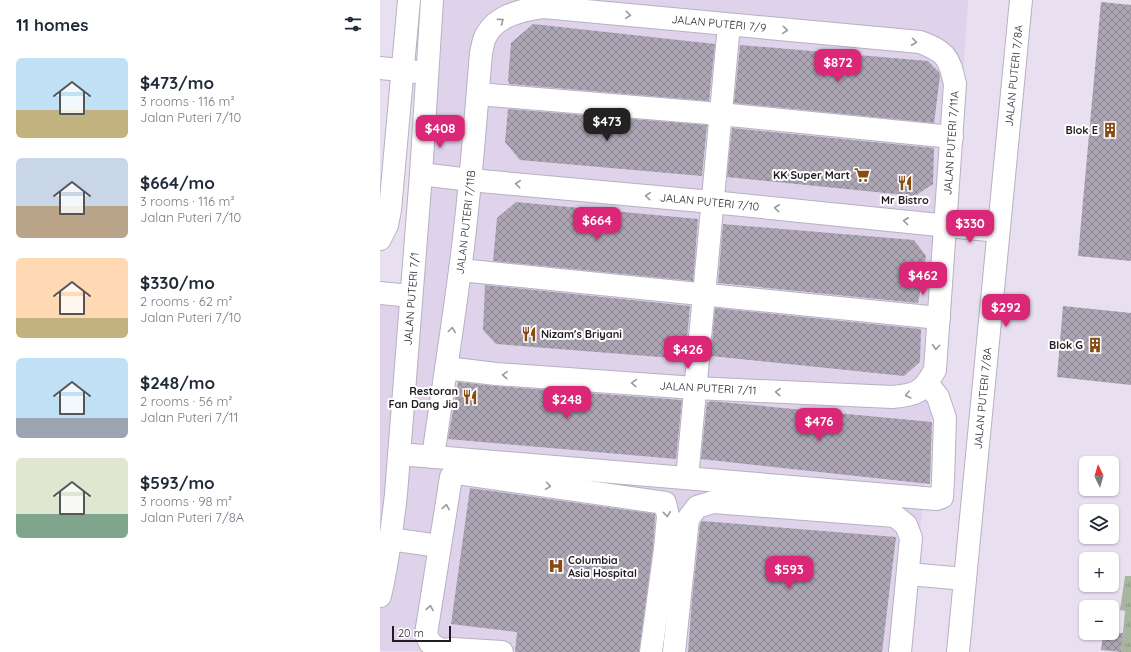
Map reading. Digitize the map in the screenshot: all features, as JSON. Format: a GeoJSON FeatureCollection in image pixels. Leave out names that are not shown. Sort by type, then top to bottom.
{"type":"FeatureCollection","features":[{"type":"Feature","properties":{"kind":"street"},"geometry":{"type":"LineString","coordinates":[[380,239],[387,225],[390,210],[409,0]]}},
{"type":"Feature","properties":{"kind":"street","name":"JALAN PUTERI 7/1"},"geometry":{"type":"LineString","coordinates":[[380,596],[384,580],[396,494],[421,174],[432,0]]}},
{"type":"Feature","properties":{"kind":"street","name":"JALAN PUTERI 7/8A"},"geometry":{"type":"LineString","coordinates":[[958,652],[1021,0]]}},
{"type":"Feature","properties":{"kind":"street","name":"JALAN PUTERI 7/9"},"geometry":{"type":"LineString","coordinates":[[481,53],[484,39],[491,29],[501,20],[514,13],[543,7],[920,42],[945,55],[952,68],[956,84]]}},
{"type":"Feature","properties":{"kind":"street"},"geometry":{"type":"LineString","coordinates":[[687,478],[729,25]]}},
{"type":"Feature","properties":{"kind":"street","name":"JALAN PUTERI 7/11B"},"geometry":{"type":"LineString","coordinates":[[433,456],[460,270],[470,180],[481,53]]}},
{"type":"Feature","properties":{"kind":"street"},"geometry":{"type":"LineString","coordinates":[[380,68],[427,73]]}},
{"type":"Feature","properties":{"kind":"street","name":"JALAN PUTERI 7/11A"},"geometry":{"type":"LineString","coordinates":[[931,376],[938,318],[956,84]]}},
{"type":"Feature","properties":{"kind":"street"},"geometry":{"type":"LineString","coordinates":[[478,94],[720,114],[952,137]]}},
{"type":"Feature","properties":{"kind":"street","name":"JALAN PUTERI 7/10"},"geometry":{"type":"LineString","coordinates":[[421,174],[470,180],[945,224],[998,231]]}},
{"type":"Feature","properties":{"kind":"street"},"geometry":{"type":"LineString","coordinates":[[460,270],[938,318]]}},
{"type":"Feature","properties":{"kind":"street"},"geometry":{"type":"LineString","coordinates":[[380,293],[411,296]]}},
{"type":"Feature","properties":{"kind":"street","name":"JALAN PUTERI 7/11"},"geometry":{"type":"LineString","coordinates":[[446,368],[496,374],[695,388],[892,397],[908,396],[919,391],[931,376]]}},
{"type":"Feature","properties":{"kind":"street"},"geometry":{"type":"LineString","coordinates":[[399,454],[936,500],[942,497],[945,418],[931,376]]}},
{"type":"Feature","properties":{"kind":"street"},"geometry":{"type":"LineString","coordinates":[[502,652],[453,649],[442,651],[430,643],[426,634],[451,477],[457,473],[665,503],[668,516],[665,549],[651,652]]}},
{"type":"Feature","properties":{"kind":"street"},"geometry":{"type":"LineString","coordinates":[[674,652],[688,519],[697,507],[713,502],[895,516],[906,525],[911,538],[900,652]]}},
{"type":"Feature","properties":{"kind":"street"},"geometry":{"type":"LineString","coordinates":[[390,539],[439,546]]}},
{"type":"Feature","properties":{"kind":"street"},"geometry":{"type":"LineString","coordinates":[[908,574],[965,579]]}},
{"type":"Feature","properties":{"kind":"shaded area"},"geometry":{"type":"Polygon","coordinates":[[[441,0],[968,0],[959,141],[908,652],[380,651],[380,305],[420,309],[441,0]]]}},
{"type":"Feature","properties":{"kind":"green space"},"geometry":{"type":"Polygon","coordinates":[[[1125,576],[1131,576],[1131,652],[1121,652],[1125,611],[1120,610],[1125,576]]]}},
{"type":"Feature","properties":{"kind":"building","name":"Blok E"},"geometry":{"type":"Polygon","coordinates":[[[1101,2],[1131,5],[1131,261],[1078,256],[1101,2]]]}},
{"type":"Feature","properties":{"kind":"building"},"geometry":{"type":"Polygon","coordinates":[[[533,24],[715,44],[709,101],[509,84],[511,43],[533,24]]]}},
{"type":"Feature","properties":{"kind":"building"},"geometry":{"type":"Polygon","coordinates":[[[740,45],[928,61],[939,72],[940,76],[934,123],[734,103],[740,45]]]}},
{"type":"Feature","properties":{"kind":"building"},"geometry":{"type":"Polygon","coordinates":[[[508,109],[707,125],[702,176],[520,160],[505,142],[508,109]]]}},
{"type":"Feature","properties":{"kind":"building"},"geometry":{"type":"Polygon","coordinates":[[[732,128],[934,148],[933,184],[915,196],[727,177],[732,128]]]}},
{"type":"Feature","properties":{"kind":"building"},"geometry":{"type":"Polygon","coordinates":[[[516,202],[698,219],[693,281],[493,261],[497,218],[516,202]]]}},
{"type":"Feature","properties":{"kind":"building"},"geometry":{"type":"Polygon","coordinates":[[[723,224],[914,240],[926,256],[918,303],[718,283],[723,224]]]}},
{"type":"Feature","properties":{"kind":"building"},"geometry":{"type":"Polygon","coordinates":[[[485,285],[690,306],[685,359],[496,344],[483,330],[485,285]]]}},
{"type":"Feature","properties":{"kind":"building","name":"Blok G"},"geometry":{"type":"Polygon","coordinates":[[[1063,306],[1131,313],[1131,385],[1057,377],[1063,306]]]}},
{"type":"Feature","properties":{"kind":"building"},"geometry":{"type":"Polygon","coordinates":[[[715,308],[921,329],[920,362],[904,376],[711,356],[715,308]]]}},
{"type":"Feature","properties":{"kind":"building"},"geometry":{"type":"Polygon","coordinates":[[[458,382],[682,400],[676,459],[448,439],[458,382]]]}},
{"type":"Feature","properties":{"kind":"building"},"geometry":{"type":"Polygon","coordinates":[[[710,401],[932,422],[930,484],[701,459],[707,402],[710,401]]]}},
{"type":"Feature","properties":{"kind":"building","name":"Columbia Asia Hospital"},"geometry":{"type":"Polygon","coordinates":[[[470,488],[655,514],[653,548],[639,652],[515,652],[517,632],[451,624],[470,488]]]}},
{"type":"Feature","properties":{"kind":"building"},"geometry":{"type":"Polygon","coordinates":[[[702,521],[896,537],[882,652],[688,652],[700,524],[702,521]]]}},
{"type":"Feature","properties":{"kind":"building"},"geometry":{"type":"Polygon","coordinates":[[[1119,633],[1123,633],[1121,652],[1101,650],[1102,640],[1119,640],[1119,633]]]}},
{"type":"Feature","properties":{"kind":"place","name":"Blok E"},"geometry":{"type":"Point","coordinates":[1110,130]}},
{"type":"Feature","properties":{"kind":"place","name":"KK Super Mart"},"geometry":{"type":"Point","coordinates":[862,175]}},
{"type":"Feature","properties":{"kind":"place","name":"Mr Bistro"},"geometry":{"type":"Point","coordinates":[905,183]}},
{"type":"Feature","properties":{"kind":"place","name":"Nizam's Briyani"},"geometry":{"type":"Point","coordinates":[529,334]}},
{"type":"Feature","properties":{"kind":"place","name":"Blok G"},"geometry":{"type":"Point","coordinates":[1095,345]}},
{"type":"Feature","properties":{"kind":"place","name":"Restoran Fan Dang Jia"},"geometry":{"type":"Point","coordinates":[470,397]}},
{"type":"Feature","properties":{"kind":"place","name":"Columbia Asia Hospital"},"geometry":{"type":"Point","coordinates":[556,566]}}]}
